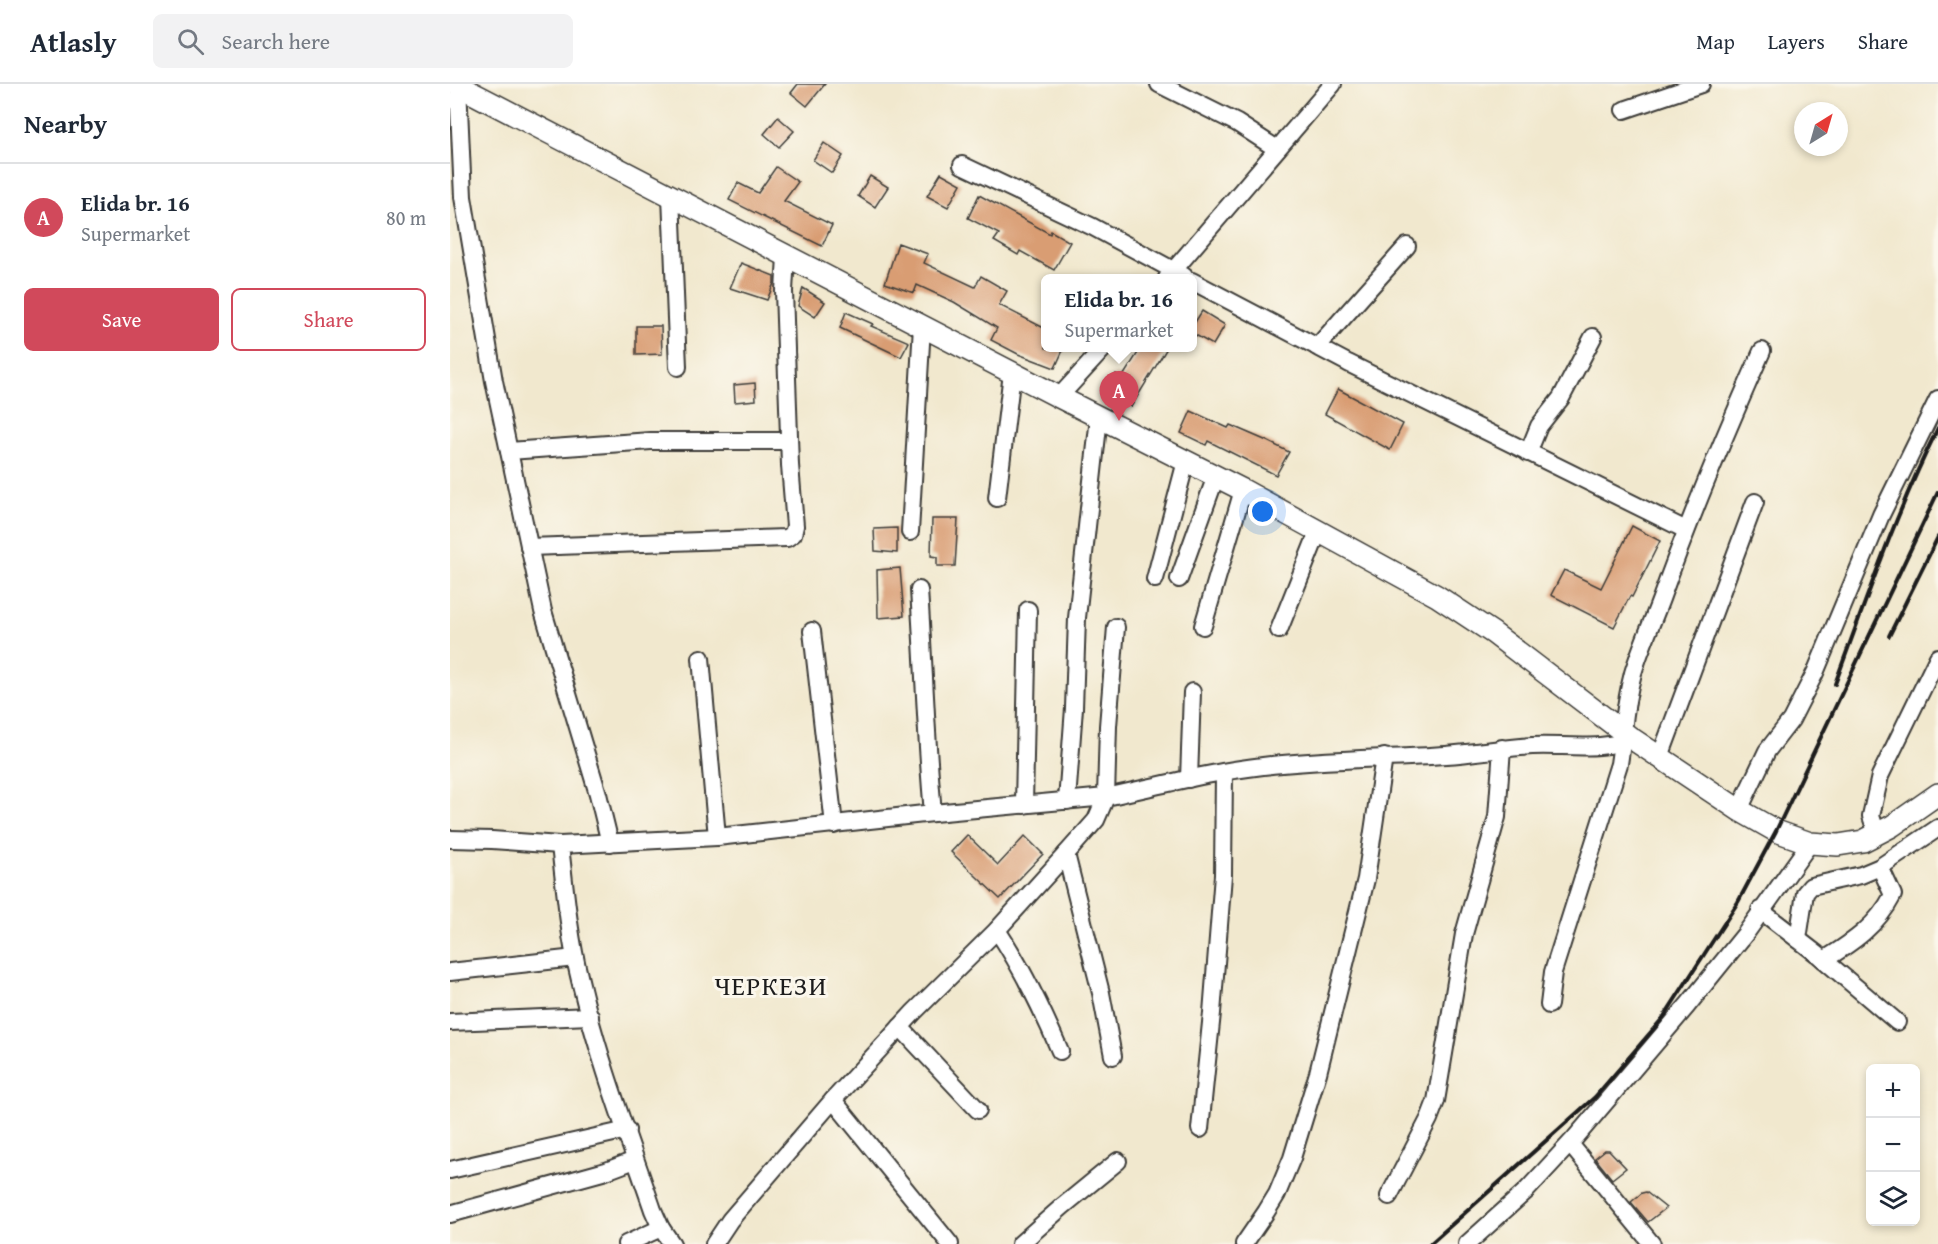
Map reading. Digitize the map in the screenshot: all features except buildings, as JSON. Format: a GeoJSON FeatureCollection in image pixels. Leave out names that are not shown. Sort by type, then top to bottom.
{"type":"FeatureCollection","features":[{"type":"Feature","properties":{"kind":"main road"},"geometry":{"type":"LineString","coordinates":[[457,85],[1012,373],[1243,490],[1437,596],[1493,633],[1625,737],[1776,831],[1810,843],[1838,845],[1863,841],[1938,794]]}},
{"type":"Feature","properties":{"kind":"street"},"geometry":{"type":"LineString","coordinates":[[1159,84],[1237,123],[1277,149]]}},
{"type":"Feature","properties":{"kind":"street"},"geometry":{"type":"LineString","coordinates":[[1178,274],[1277,149],[1333,84]]}},
{"type":"Feature","properties":{"kind":"street"},"geometry":{"type":"LineString","coordinates":[[1624,110],[1701,84]]}},
{"type":"Feature","properties":{"kind":"street"},"geometry":{"type":"LineString","coordinates":[[457,85],[460,160],[466,216],[494,381],[543,611],[598,794],[610,843]]}},
{"type":"Feature","properties":{"kind":"street"},"geometry":{"type":"LineString","coordinates":[[962,165],[1093,227],[1173,274]]}},
{"type":"Feature","properties":{"kind":"street"},"geometry":{"type":"LineString","coordinates":[[671,196],[678,367]]}},
{"type":"Feature","properties":{"kind":"street"},"geometry":{"type":"LineString","coordinates":[[1317,347],[1407,246]]}},
{"type":"Feature","properties":{"kind":"street"},"geometry":{"type":"LineString","coordinates":[[529,547],[787,538],[793,534],[795,526],[789,441],[784,291],[786,256]]}},
{"type":"Feature","properties":{"kind":"street"},"geometry":{"type":"LineString","coordinates":[[1197,284],[1317,347],[1686,530]]}},
{"type":"Feature","properties":{"kind":"street"},"geometry":{"type":"LineString","coordinates":[[910,532],[922,326]]}},
{"type":"Feature","properties":{"kind":"street"},"geometry":{"type":"LineString","coordinates":[[1528,453],[1539,426],[1561,398],[1593,337]]}},
{"type":"Feature","properties":{"kind":"street"},"geometry":{"type":"LineString","coordinates":[[1549,1005],[1553,972],[1619,764],[1625,737],[1633,673],[1686,530],[1762,351]]}},
{"type":"Feature","properties":{"kind":"street"},"geometry":{"type":"LineString","coordinates":[[1059,397],[1100,352]]}},
{"type":"Feature","properties":{"kind":"street"},"geometry":{"type":"LineString","coordinates":[[997,498],[1012,373]]}},
{"type":"Feature","properties":{"kind":"street"},"geometry":{"type":"LineString","coordinates":[[1739,810],[1767,751],[1791,720],[1815,673],[1881,515],[1938,399]]}},
{"type":"Feature","properties":{"kind":"street"},"geometry":{"type":"LineString","coordinates":[[1067,801],[1074,708],[1077,618],[1099,417]]}},
{"type":"Feature","properties":{"kind":"street"},"geometry":{"type":"LineString","coordinates":[[509,451],[651,441],[789,441]]}},
{"type":"Feature","properties":{"kind":"street"},"geometry":{"type":"LineString","coordinates":[[1155,579],[1186,461]]}},
{"type":"Feature","properties":{"kind":"street"},"geometry":{"type":"LineString","coordinates":[[1179,579],[1216,476]]}},
{"type":"Feature","properties":{"kind":"street"},"geometry":{"type":"LineString","coordinates":[[1203,626],[1243,490]]}},
{"type":"Feature","properties":{"kind":"street"},"geometry":{"type":"LineString","coordinates":[[1660,757],[1755,502]]}},
{"type":"Feature","properties":{"kind":"street"},"geometry":{"type":"LineString","coordinates":[[1280,630],[1318,532]]}},
{"type":"Feature","properties":{"kind":"street"},"geometry":{"type":"LineString","coordinates":[[919,590],[926,696],[927,758],[933,813]]}},
{"type":"Feature","properties":{"kind":"street"},"geometry":{"type":"LineString","coordinates":[[1024,805],[1028,610]]}},
{"type":"Feature","properties":{"kind":"street"},"geometry":{"type":"LineString","coordinates":[[714,1244],[730,1220],[833,1100],[900,1027],[997,930],[1096,820],[1106,797],[1108,726],[1116,627]]}},
{"type":"Feature","properties":{"kind":"street"},"geometry":{"type":"LineString","coordinates":[[812,631],[834,825]]}},
{"type":"Feature","properties":{"kind":"street"},"geometry":{"type":"LineString","coordinates":[[1877,834],[1870,816],[1880,776],[1938,657]]}},
{"type":"Feature","properties":{"kind":"street"},"geometry":{"type":"LineString","coordinates":[[701,658],[717,837]]}},
{"type":"Feature","properties":{"kind":"street"},"geometry":{"type":"LineString","coordinates":[[1189,779],[1192,692]]}},
{"type":"Feature","properties":{"kind":"street"},"geometry":{"type":"LineString","coordinates":[[450,839],[560,845],[717,837],[1106,797],[1262,766],[1445,755],[1625,737]]}},
{"type":"Feature","properties":{"kind":"street"},"geometry":{"type":"LineString","coordinates":[[1389,1196],[1430,1119],[1436,1101],[1464,934],[1497,817],[1502,748]]}},
{"type":"Feature","properties":{"kind":"street"},"geometry":{"type":"LineString","coordinates":[[1244,1244],[1277,1194],[1292,1158],[1318,1073],[1366,879],[1384,757]]}},
{"type":"Feature","properties":{"kind":"street"},"geometry":{"type":"LineString","coordinates":[[1200,1130],[1223,875],[1224,772]]}},
{"type":"Feature","properties":{"kind":"street"},"geometry":{"type":"LineString","coordinates":[[1798,939],[1805,893],[1811,886],[1880,867],[1938,828]]}},
{"type":"Feature","properties":{"kind":"street"},"geometry":{"type":"LineString","coordinates":[[1467,1244],[1526,1191],[1570,1144],[1746,933],[1810,843]]}},
{"type":"Feature","properties":{"kind":"street"},"geometry":{"type":"LineString","coordinates":[[560,845],[575,958],[590,1016],[635,1160],[661,1228],[672,1244]]}},
{"type":"Feature","properties":{"kind":"street"},"geometry":{"type":"LineString","coordinates":[[1066,854],[1101,993],[1113,1056]]}},
{"type":"Feature","properties":{"kind":"street"},"geometry":{"type":"LineString","coordinates":[[1824,960],[1858,939],[1889,903],[1893,895],[1880,867]]}},
{"type":"Feature","properties":{"kind":"street"},"geometry":{"type":"LineString","coordinates":[[1761,910],[1897,1022]]}},
{"type":"Feature","properties":{"kind":"street"},"geometry":{"type":"LineString","coordinates":[[997,930],[1022,971],[1060,1051]]}},
{"type":"Feature","properties":{"kind":"street"},"geometry":{"type":"LineString","coordinates":[[450,972],[575,958]]}},
{"type":"Feature","properties":{"kind":"street"},"geometry":{"type":"LineString","coordinates":[[450,1022],[590,1016]]}},
{"type":"Feature","properties":{"kind":"street"},"geometry":{"type":"LineString","coordinates":[[900,1027],[978,1110]]}},
{"type":"Feature","properties":{"kind":"street"},"geometry":{"type":"LineString","coordinates":[[833,1100],[950,1244]]}},
{"type":"Feature","properties":{"kind":"street"},"geometry":{"type":"LineString","coordinates":[[450,1170],[627,1130]]}},
{"type":"Feature","properties":{"kind":"street"},"geometry":{"type":"LineString","coordinates":[[1570,1144],[1652,1244]]}},
{"type":"Feature","properties":{"kind":"street"},"geometry":{"type":"LineString","coordinates":[[450,1214],[606,1171],[635,1160]]}},
{"type":"Feature","properties":{"kind":"street"},"geometry":{"type":"LineString","coordinates":[[1020,1244],[1118,1161]]}},
{"type":"Feature","properties":{"kind":"street"},"geometry":{"type":"LineString","coordinates":[[626,1244],[661,1228]]}},
{"type":"Feature","properties":{"kind":"railway"},"geometry":{"type":"LineString","coordinates":[[1835,684],[1896,522],[1938,428]]}},
{"type":"Feature","properties":{"kind":"railway"},"geometry":{"type":"LineString","coordinates":[[1430,1244],[1595,1097],[1663,1018],[1738,902],[1776,831],[1938,492]]}},
{"type":"Feature","properties":{"kind":"railway"},"geometry":{"type":"LineString","coordinates":[[1889,636],[1938,537]]}},
{"type":"Feature","properties":{"kind":"place","name":"Elida br. 16"},"geometry":{"type":"Point","coordinates":[1119,421]}},
{"type":"Feature","properties":{"kind":"district","name":"ЧЕРКЕЗИ"},"geometry":{"type":"Point","coordinates":[771,986]}}]}
